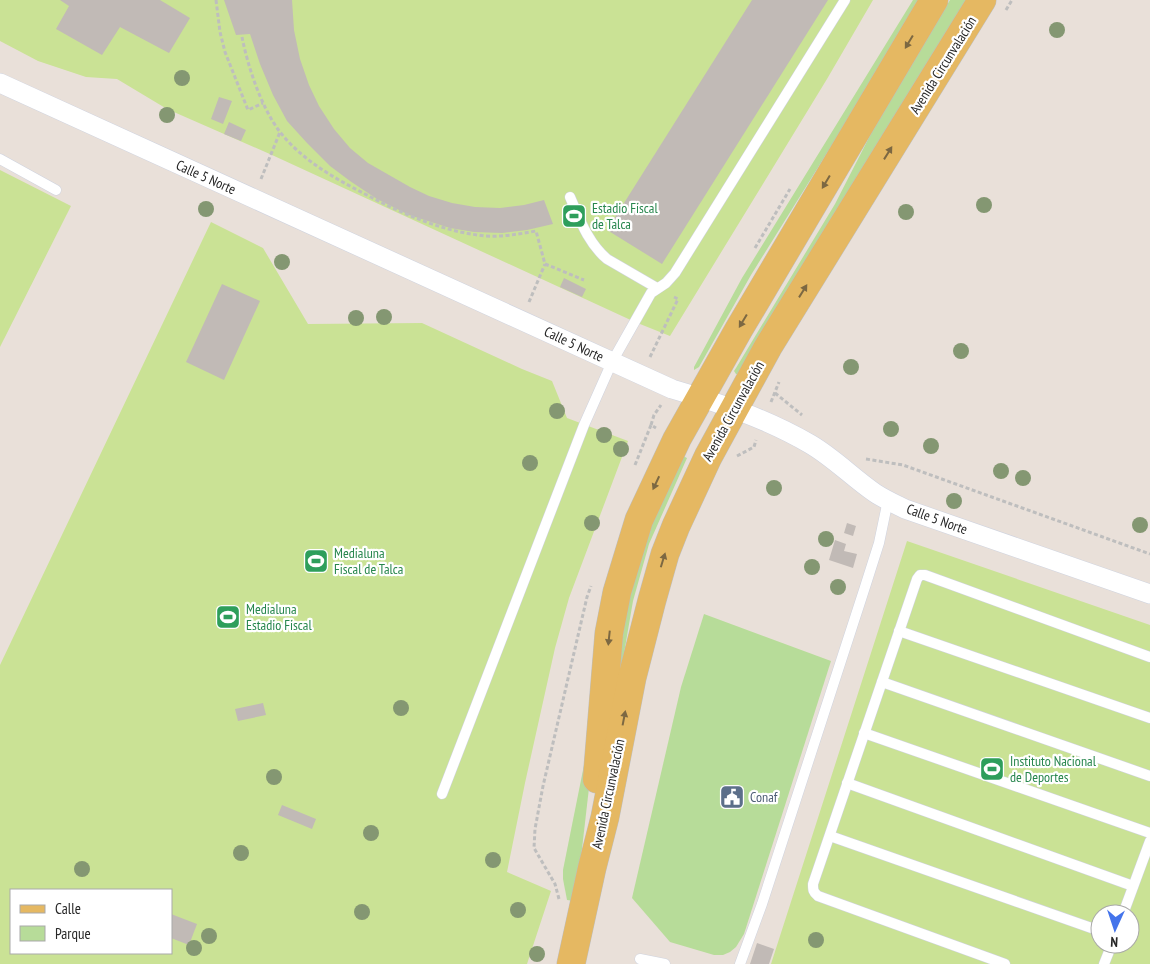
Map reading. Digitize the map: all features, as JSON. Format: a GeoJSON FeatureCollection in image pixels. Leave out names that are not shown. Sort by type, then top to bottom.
{"type":"FeatureCollection","features":[{"type":"Feature","properties":{"kind":"main road","name":"Avenida Circunvalación"},"geometry":{"type":"LineString","coordinates":[[592,868],[594,816],[609,633],[617,592],[639,520],[677,439],[739,329],[934,0]]}},
{"type":"Feature","properties":{"kind":"main road","name":"Avenida Circunvalación"},"geometry":{"type":"LineString","coordinates":[[571,964],[605,817],[632,678],[665,554],[676,526],[708,456],[768,347],[982,0]]}},
{"type":"Feature","properties":{"kind":"street","name":"Calle 5 Norte"},"geometry":{"type":"LineString","coordinates":[[0,83],[672,389],[764,420],[810,444],[875,493],[905,509],[1150,594]]}},
{"type":"Feature","properties":{"kind":"lane"},"geometry":{"type":"LineString","coordinates":[[442,794],[584,425],[612,362],[651,293],[666,283],[675,272],[845,0]]}},
{"type":"Feature","properties":{"kind":"lane"},"geometry":{"type":"LineString","coordinates":[[0,159],[56,190]]}},
{"type":"Feature","properties":{"kind":"lane"},"geometry":{"type":"LineString","coordinates":[[570,197],[587,235],[600,253],[657,288]]}},
{"type":"Feature","properties":{"kind":"lane"},"geometry":{"type":"LineString","coordinates":[[740,964],[762,904],[868,578],[888,500]]}},
{"type":"Feature","properties":{"kind":"lane"},"geometry":{"type":"LineString","coordinates":[[1005,964],[818,896],[813,890],[813,884],[918,576],[922,575],[1150,657]]}},
{"type":"Feature","properties":{"kind":"lane"},"geometry":{"type":"LineString","coordinates":[[899,631],[1150,718]]}},
{"type":"Feature","properties":{"kind":"lane"},"geometry":{"type":"LineString","coordinates":[[882,682],[1150,776]]}},
{"type":"Feature","properties":{"kind":"lane"},"geometry":{"type":"LineString","coordinates":[[864,733],[1150,833]]}},
{"type":"Feature","properties":{"kind":"lane"},"geometry":{"type":"LineString","coordinates":[[847,783],[1133,886]]}},
{"type":"Feature","properties":{"kind":"lane"},"geometry":{"type":"LineString","coordinates":[[830,836],[1090,927]]}},
{"type":"Feature","properties":{"kind":"lane"},"geometry":{"type":"LineString","coordinates":[[1127,904],[1150,841]]}},
{"type":"Feature","properties":{"kind":"lane"},"geometry":{"type":"LineString","coordinates":[[640,959],[665,964]]}},
{"type":"Feature","properties":{"kind":"path"},"geometry":{"type":"LineString","coordinates":[[216,0],[220,32],[225,52],[248,110],[264,103]]}},
{"type":"Feature","properties":{"kind":"path"},"geometry":{"type":"LineString","coordinates":[[242,37],[249,69],[264,103],[280,132],[299,153],[315,165],[338,180],[418,220],[452,230],[487,236],[506,237],[536,232],[544,264],[528,305]]}},
{"type":"Feature","properties":{"kind":"path"},"geometry":{"type":"LineString","coordinates":[[259,184],[280,132]]}},
{"type":"Feature","properties":{"kind":"path"},"geometry":{"type":"LineString","coordinates":[[544,264],[584,280]]}},
{"type":"Feature","properties":{"kind":"path"},"geometry":{"type":"LineString","coordinates":[[650,358],[678,299],[657,288]]}},
{"type":"Feature","properties":{"kind":"path"},"geometry":{"type":"LineString","coordinates":[[775,393],[804,416]]}},
{"type":"Feature","properties":{"kind":"path"},"geometry":{"type":"LineString","coordinates":[[862,458],[903,465],[1150,554]]}},
{"type":"Feature","properties":{"kind":"path"},"geometry":{"type":"LineString","coordinates":[[534,848],[555,884],[559,901]]}},
{"type":"Feature","properties":{"kind":"green space","name":"Estadio Fiscal de Talca"},"geometry":{"type":"Polygon","coordinates":[[[0,0],[873,0],[670,336],[635,322],[272,155],[167,109],[117,79],[86,77],[38,61],[0,41],[0,0]]]}},
{"type":"Feature","properties":{"kind":"green space"},"geometry":{"type":"Polygon","coordinates":[[[913,0],[920,0],[888,55],[751,275],[699,367],[694,370],[742,278],[913,0]]]}},
{"type":"Feature","properties":{"kind":"green space"},"geometry":{"type":"Polygon","coordinates":[[[950,0],[969,0],[738,374],[736,374],[734,371],[835,204],[880,116],[950,0]]]}},
{"type":"Feature","properties":{"kind":"green space"},"geometry":{"type":"Polygon","coordinates":[[[0,170],[71,206],[0,347],[0,170]]]}},
{"type":"Feature","properties":{"kind":"green space","name":"Medialuna Fiscal de Talca"},"geometry":{"type":"Polygon","coordinates":[[[211,222],[263,248],[308,324],[422,323],[552,381],[567,418],[628,441],[569,598],[555,648],[507,872],[551,891],[527,964],[0,964],[0,665],[211,222]]]}},
{"type":"Feature","properties":{"kind":"green space"},"geometry":{"type":"Polygon","coordinates":[[[681,455],[687,458],[649,544],[633,601],[622,665],[614,687],[620,633],[644,542],[681,455]]]}},
{"type":"Feature","properties":{"kind":"green space","name":"Instituto Nacional de Deportes"},"geometry":{"type":"Polygon","coordinates":[[[907,541],[1150,625],[1150,964],[771,964],[907,541]]]}},
{"type":"Feature","properties":{"kind":"green space"},"geometry":{"type":"Polygon","coordinates":[[[704,614],[831,661],[744,934],[736,947],[723,955],[714,955],[670,942],[632,898],[681,687],[704,614]]]}},
{"type":"Feature","properties":{"kind":"green space"},"geometry":{"type":"Polygon","coordinates":[[[587,750],[593,753],[579,875],[574,901],[567,900],[563,870],[587,750]]]}},
{"type":"Feature","properties":{"kind":"building"},"geometry":{"type":"Polygon","coordinates":[[[60,0],[160,0],[190,18],[169,53],[120,27],[102,55],[56,29],[69,6],[60,0]]]}},
{"type":"Feature","properties":{"kind":"building"},"geometry":{"type":"Polygon","coordinates":[[[224,0],[292,0],[294,30],[300,59],[309,85],[319,106],[334,129],[350,148],[368,163],[410,187],[429,196],[452,203],[475,207],[500,208],[544,200],[553,224],[502,233],[474,232],[450,228],[409,215],[377,199],[350,181],[330,166],[287,121],[273,95],[250,34],[236,35],[224,0]]]}},
{"type":"Feature","properties":{"kind":"building"},"geometry":{"type":"Polygon","coordinates":[[[752,0],[828,0],[662,264],[607,230],[752,0]]]}},
{"type":"Feature","properties":{"kind":"building"},"geometry":{"type":"Polygon","coordinates":[[[219,97],[232,101],[223,124],[211,119],[219,97]]]}},
{"type":"Feature","properties":{"kind":"building"},"geometry":{"type":"Polygon","coordinates":[[[229,122],[246,130],[241,141],[224,134],[229,122]]]}},
{"type":"Feature","properties":{"kind":"building"},"geometry":{"type":"Polygon","coordinates":[[[564,278],[586,289],[582,297],[560,287],[564,278]]]}},
{"type":"Feature","properties":{"kind":"building"},"geometry":{"type":"Polygon","coordinates":[[[222,284],[260,301],[224,380],[186,362],[222,284]]]}},
{"type":"Feature","properties":{"kind":"building"},"geometry":{"type":"Polygon","coordinates":[[[847,523],[856,526],[853,536],[844,533],[847,523]]]}},
{"type":"Feature","properties":{"kind":"building"},"geometry":{"type":"Polygon","coordinates":[[[835,540],[846,544],[844,551],[857,554],[853,568],[829,560],[835,540]]]}},
{"type":"Feature","properties":{"kind":"building"},"geometry":{"type":"Polygon","coordinates":[[[263,703],[266,715],[238,721],[235,709],[263,703]]]}},
{"type":"Feature","properties":{"kind":"building"},"geometry":{"type":"Polygon","coordinates":[[[282,805],[316,819],[312,829],[278,815],[282,805]]]}},
{"type":"Feature","properties":{"kind":"building"},"geometry":{"type":"Polygon","coordinates":[[[172,914],[197,924],[189,945],[172,938],[172,914]]]}},
{"type":"Feature","properties":{"kind":"building"},"geometry":{"type":"Polygon","coordinates":[[[757,943],[774,949],[769,964],[750,964],[757,943]]]}},
{"type":"Feature","properties":{"kind":"place","name":"Estadio Fiscal de Talca"},"geometry":{"type":"Point","coordinates":[574,216]}},
{"type":"Feature","properties":{"kind":"place","name":"Medialuna Fiscal de Talca"},"geometry":{"type":"Point","coordinates":[316,561]}},
{"type":"Feature","properties":{"kind":"place","name":"Medialuna Estadio Fiscal"},"geometry":{"type":"Point","coordinates":[228,617]}},
{"type":"Feature","properties":{"kind":"place","name":"Instituto Nacional de Deportes"},"geometry":{"type":"Point","coordinates":[992,769]}},
{"type":"Feature","properties":{"kind":"place","name":"Conaf"},"geometry":{"type":"Point","coordinates":[732,797]}}]}
